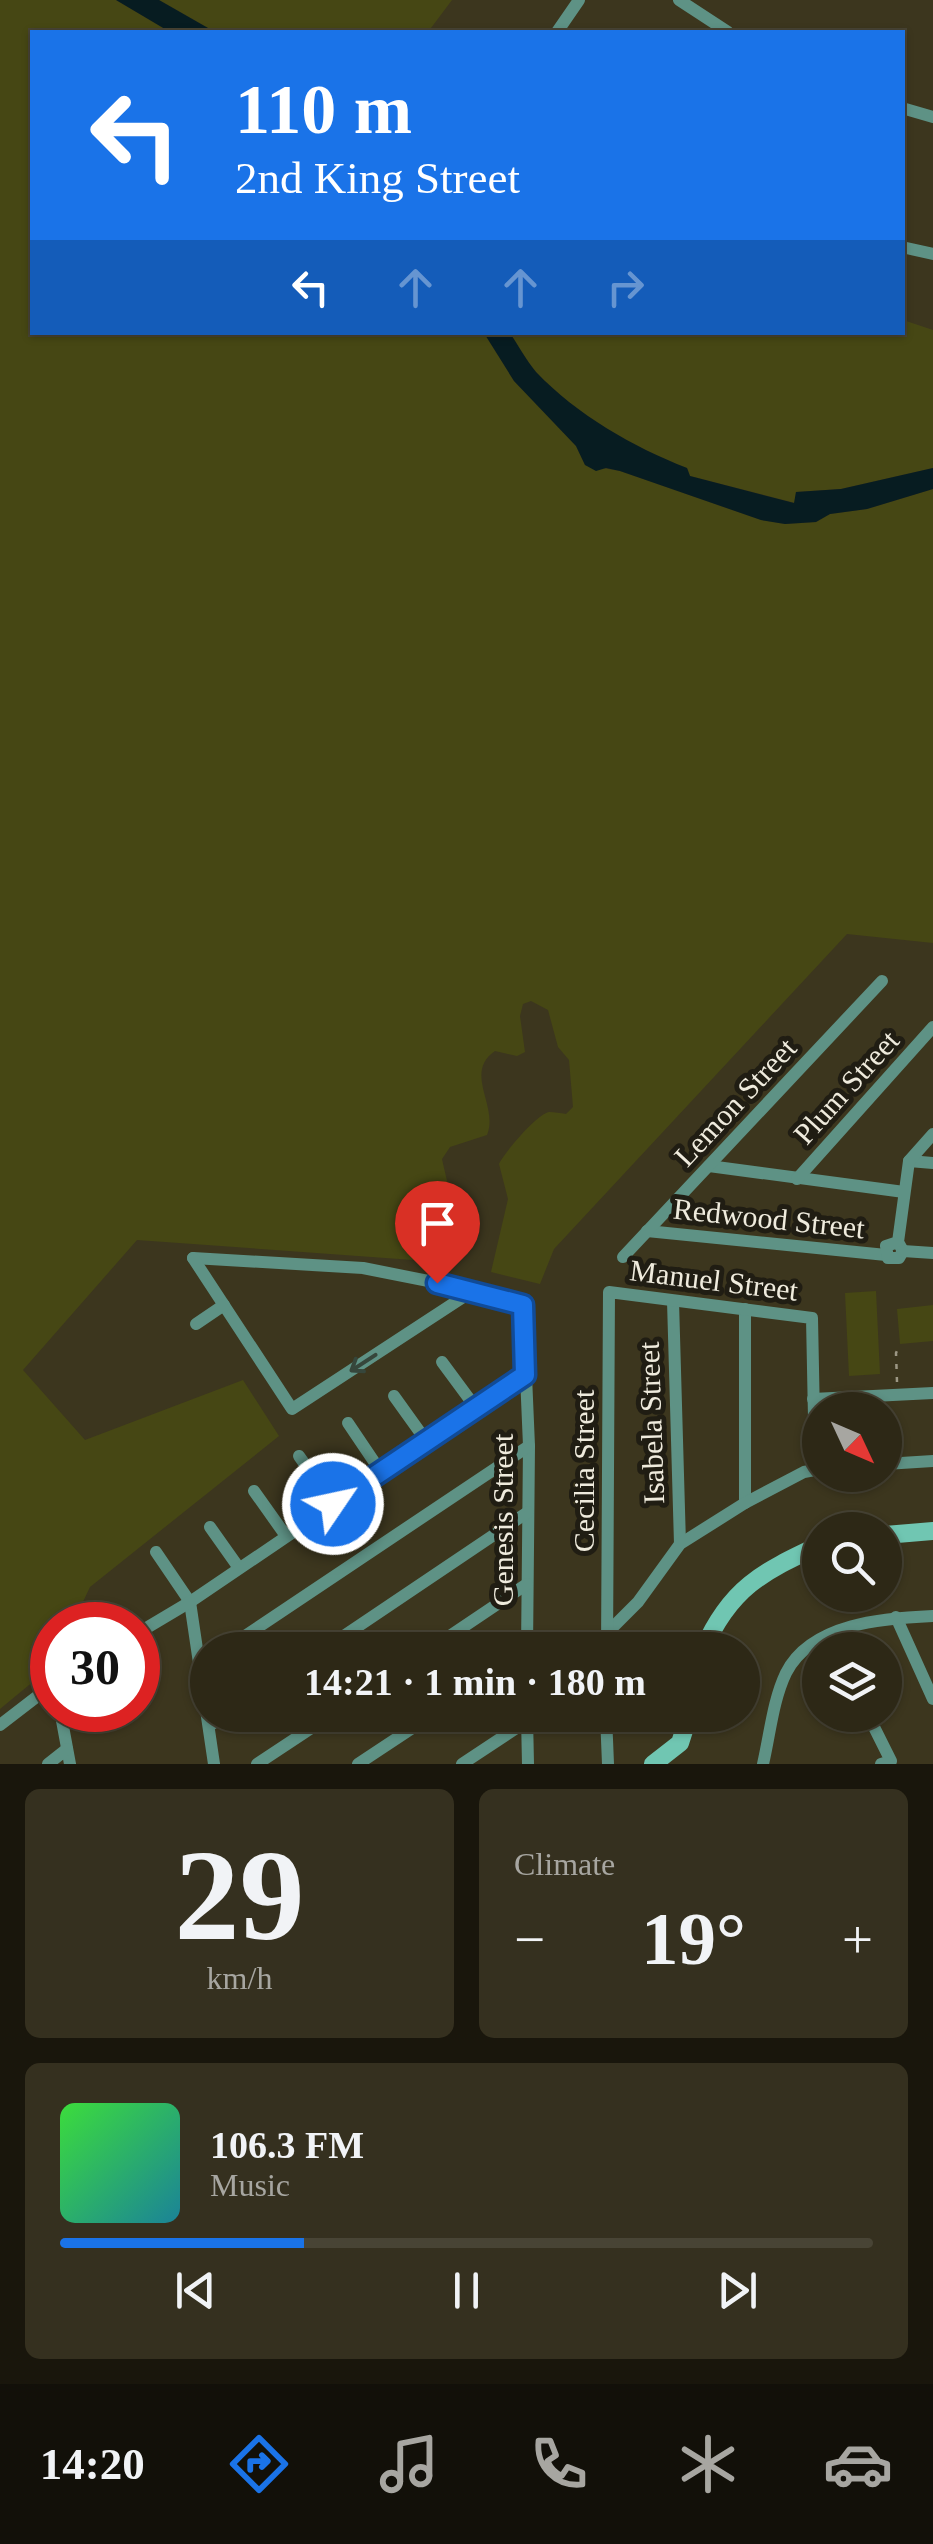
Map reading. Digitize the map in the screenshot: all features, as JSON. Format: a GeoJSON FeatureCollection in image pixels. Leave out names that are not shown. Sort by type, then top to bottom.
{"type":"FeatureCollection","features":[{"type":"Feature","properties":{"kind":"street"},"geometry":{"type":"LineString","coordinates":[[558,30],[579,0]]}},
{"type":"Feature","properties":{"kind":"street"},"geometry":{"type":"LineString","coordinates":[[679,0],[725,30]]}},
{"type":"Feature","properties":{"kind":"street"},"geometry":{"type":"LineString","coordinates":[[905,109],[933,117]]}},
{"type":"Feature","properties":{"kind":"street"},"geometry":{"type":"LineString","coordinates":[[905,249],[933,254]]}},
{"type":"Feature","properties":{"kind":"street","name":"Lemon Street"},"geometry":{"type":"LineString","coordinates":[[623,1257],[882,981]]}},
{"type":"Feature","properties":{"kind":"street","name":"Plum Street"},"geometry":{"type":"LineString","coordinates":[[797,1180],[933,1027]]}},
{"type":"Feature","properties":{"kind":"street"},"geometry":{"type":"LineString","coordinates":[[933,1134],[909,1161],[900,1247],[933,1253]]}},
{"type":"Feature","properties":{"kind":"street"},"geometry":{"type":"LineString","coordinates":[[909,1161],[933,1164]]}},
{"type":"Feature","properties":{"kind":"street"},"geometry":{"type":"LineString","coordinates":[[709,1166],[904,1192]]}},
{"type":"Feature","properties":{"kind":"street","name":"Redwood Street"},"geometry":{"type":"LineString","coordinates":[[648,1232],[886,1255],[886,1246],[900,1247]]}},
{"type":"Feature","properties":{"kind":"street"},"geometry":{"type":"LineString","coordinates":[[474,1290],[292,1409],[193,1258],[363,1268],[474,1290],[523,1305],[525,1375]]}},
{"type":"Feature","properties":{"kind":"street","name":"Manuel Street"},"geometry":{"type":"LineString","coordinates":[[609,1292],[812,1318],[814,1392]]}},
{"type":"Feature","properties":{"kind":"street","name":"Cecilia Street"},"geometry":{"type":"LineString","coordinates":[[607,1632],[609,1292]]}},
{"type":"Feature","properties":{"kind":"street","name":"Isabela Street"},"geometry":{"type":"LineString","coordinates":[[672,1301],[680,1544]]}},
{"type":"Feature","properties":{"kind":"street"},"geometry":{"type":"LineString","coordinates":[[196,1324],[224,1304]]}},
{"type":"Feature","properties":{"kind":"street"},"geometry":{"type":"LineString","coordinates":[[745,1309],[745,1503]]}},
{"type":"Feature","properties":{"kind":"street"},"geometry":{"type":"LineString","coordinates":[[442,1362],[476,1408]]}},
{"type":"Feature","properties":{"kind":"street","name":"Genesis Street"},"geometry":{"type":"LineString","coordinates":[[160,1620],[525,1375]]}},
{"type":"Feature","properties":{"kind":"street","name":"Genesis Street"},"geometry":{"type":"LineString","coordinates":[[525,1375],[529,1446],[527,1632]]}},
{"type":"Feature","properties":{"kind":"street"},"geometry":{"type":"LineString","coordinates":[[902,1395],[933,1393]]}},
{"type":"Feature","properties":{"kind":"street"},"geometry":{"type":"LineString","coordinates":[[394,1396],[427,1442]]}},
{"type":"Feature","properties":{"kind":"street"},"geometry":{"type":"LineString","coordinates":[[348,1423],[382,1472]]}},
{"type":"Feature","properties":{"kind":"street"},"geometry":{"type":"LineString","coordinates":[[251,1632],[529,1446]]}},
{"type":"Feature","properties":{"kind":"street"},"geometry":{"type":"LineString","coordinates":[[299,1456],[333,1504]]}},
{"type":"Feature","properties":{"kind":"street"},"geometry":{"type":"LineString","coordinates":[[902,1463],[933,1461]]}},
{"type":"Feature","properties":{"kind":"street"},"geometry":{"type":"LineString","coordinates":[[608,1632],[638,1602],[680,1544],[745,1503],[802,1476]]}},
{"type":"Feature","properties":{"kind":"street"},"geometry":{"type":"LineString","coordinates":[[254,1491],[286,1536]]}},
{"type":"Feature","properties":{"kind":"street"},"geometry":{"type":"LineString","coordinates":[[349,1632],[528,1512]]}},
{"type":"Feature","properties":{"kind":"street"},"geometry":{"type":"LineString","coordinates":[[210,1527],[239,1568]]}},
{"type":"Feature","properties":{"kind":"street"},"geometry":{"type":"LineString","coordinates":[[902,1534],[933,1531]]}},
{"type":"Feature","properties":{"kind":"street"},"geometry":{"type":"LineString","coordinates":[[156,1552],[190,1602],[197,1632]]}},
{"type":"Feature","properties":{"kind":"street"},"geometry":{"type":"LineString","coordinates":[[713,1632],[747,1584],[802,1555]]}},
{"type":"Feature","properties":{"kind":"street"},"geometry":{"type":"LineString","coordinates":[[456,1632],[527,1584]]}},
{"type":"Feature","properties":{"kind":"street"},"geometry":{"type":"LineString","coordinates":[[842,1632],[896,1617],[933,1616]]}},
{"type":"Feature","properties":{"kind":"street"},"geometry":{"type":"LineString","coordinates":[[896,1617],[933,1699]]}},
{"type":"Feature","properties":{"kind":"street"},"geometry":{"type":"LineString","coordinates":[[763,1764],[779,1690],[794,1659],[802,1654]]}},
{"type":"Feature","properties":{"kind":"street"},"geometry":{"type":"LineString","coordinates":[[0,1725],[30,1702]]}},
{"type":"Feature","properties":{"kind":"street"},"geometry":{"type":"LineString","coordinates":[[48,1764],[68,1757],[64,1732]]}},
{"type":"Feature","properties":{"kind":"street"},"geometry":{"type":"LineString","coordinates":[[210,1732],[214,1764]]}},
{"type":"Feature","properties":{"kind":"street"},"geometry":{"type":"LineString","coordinates":[[257,1764],[305,1732]]}},
{"type":"Feature","properties":{"kind":"street"},"geometry":{"type":"LineString","coordinates":[[358,1764],[406,1732]]}},
{"type":"Feature","properties":{"kind":"street"},"geometry":{"type":"LineString","coordinates":[[462,1764],[507,1732]]}},
{"type":"Feature","properties":{"kind":"street"},"geometry":{"type":"LineString","coordinates":[[527,1732],[528,1764]]}},
{"type":"Feature","properties":{"kind":"street"},"geometry":{"type":"LineString","coordinates":[[607,1732],[608,1764]]}},
{"type":"Feature","properties":{"kind":"street"},"geometry":{"type":"LineString","coordinates":[[654,1764],[680,1743],[684,1732]]}},
{"type":"Feature","properties":{"kind":"street"},"geometry":{"type":"LineString","coordinates":[[875,1732],[886,1762]]}},
{"type":"Feature","properties":{"kind":"path"},"geometry":{"type":"LineString","coordinates":[[897,1384],[896,1353],[900,1344]]}},
{"type":"Feature","properties":{"kind":"shaded area"},"geometry":{"type":"Polygon","coordinates":[[[0,0],[116,0],[167,30],[30,30],[30,335],[485,335],[514,381],[576,446],[585,465],[620,471],[761,520],[785,524],[816,522],[830,514],[867,509],[933,489],[933,943],[847,934],[554,1249],[540,1284],[491,1272],[508,1199],[499,1164],[537,1119],[549,1112],[566,1114],[573,1107],[569,1060],[558,1047],[548,1010],[531,1001],[523,1004],[520,1016],[525,1052],[517,1056],[495,1051],[482,1069],[489,1113],[487,1135],[450,1147],[442,1159],[451,1202],[451,1224],[427,1261],[137,1240],[23,1370],[85,1440],[243,1380],[279,1436],[90,1587],[83,1602],[30,1602],[30,1684],[0,1709],[0,0]]]}},
{"type":"Feature","properties":{"kind":"shaded area"},"geometry":{"type":"Polygon","coordinates":[[[159,0],[452,0],[430,30],[212,30],[159,0]]]}},
{"type":"Feature","properties":{"kind":"shaded area"},"geometry":{"type":"Polygon","coordinates":[[[905,321],[933,330],[933,468],[841,489],[796,492],[795,503],[690,476],[687,468],[607,428],[569,402],[536,372],[511,335],[905,335],[905,321]]]}},
{"type":"Feature","properties":{"kind":"shaded area"},"geometry":{"type":"Polygon","coordinates":[[[876,1291],[880,1374],[849,1376],[845,1293],[876,1291]]]}},
{"type":"Feature","properties":{"kind":"shaded area"},"geometry":{"type":"Polygon","coordinates":[[[933,1305],[933,1341],[900,1344],[897,1309],[933,1305]]]}},
{"type":"Feature","properties":{"kind":"water"},"geometry":{"type":"Polygon","coordinates":[[[116,0],[159,0],[212,30],[167,30],[116,0]]]}},
{"type":"Feature","properties":{"kind":"water"},"geometry":{"type":"Polygon","coordinates":[[[485,335],[511,335],[536,372],[569,402],[626,440],[687,468],[690,476],[794,503],[796,492],[841,489],[933,468],[933,489],[867,509],[830,514],[816,522],[785,524],[761,520],[620,471],[596,471],[585,465],[576,446],[514,381],[485,335]]]}},
{"type":"Feature","properties":{"kind":"route"},"geometry":{"type":"LineString","coordinates":[[333,1504],[525,1375],[523,1305],[437,1283]]}}]}
